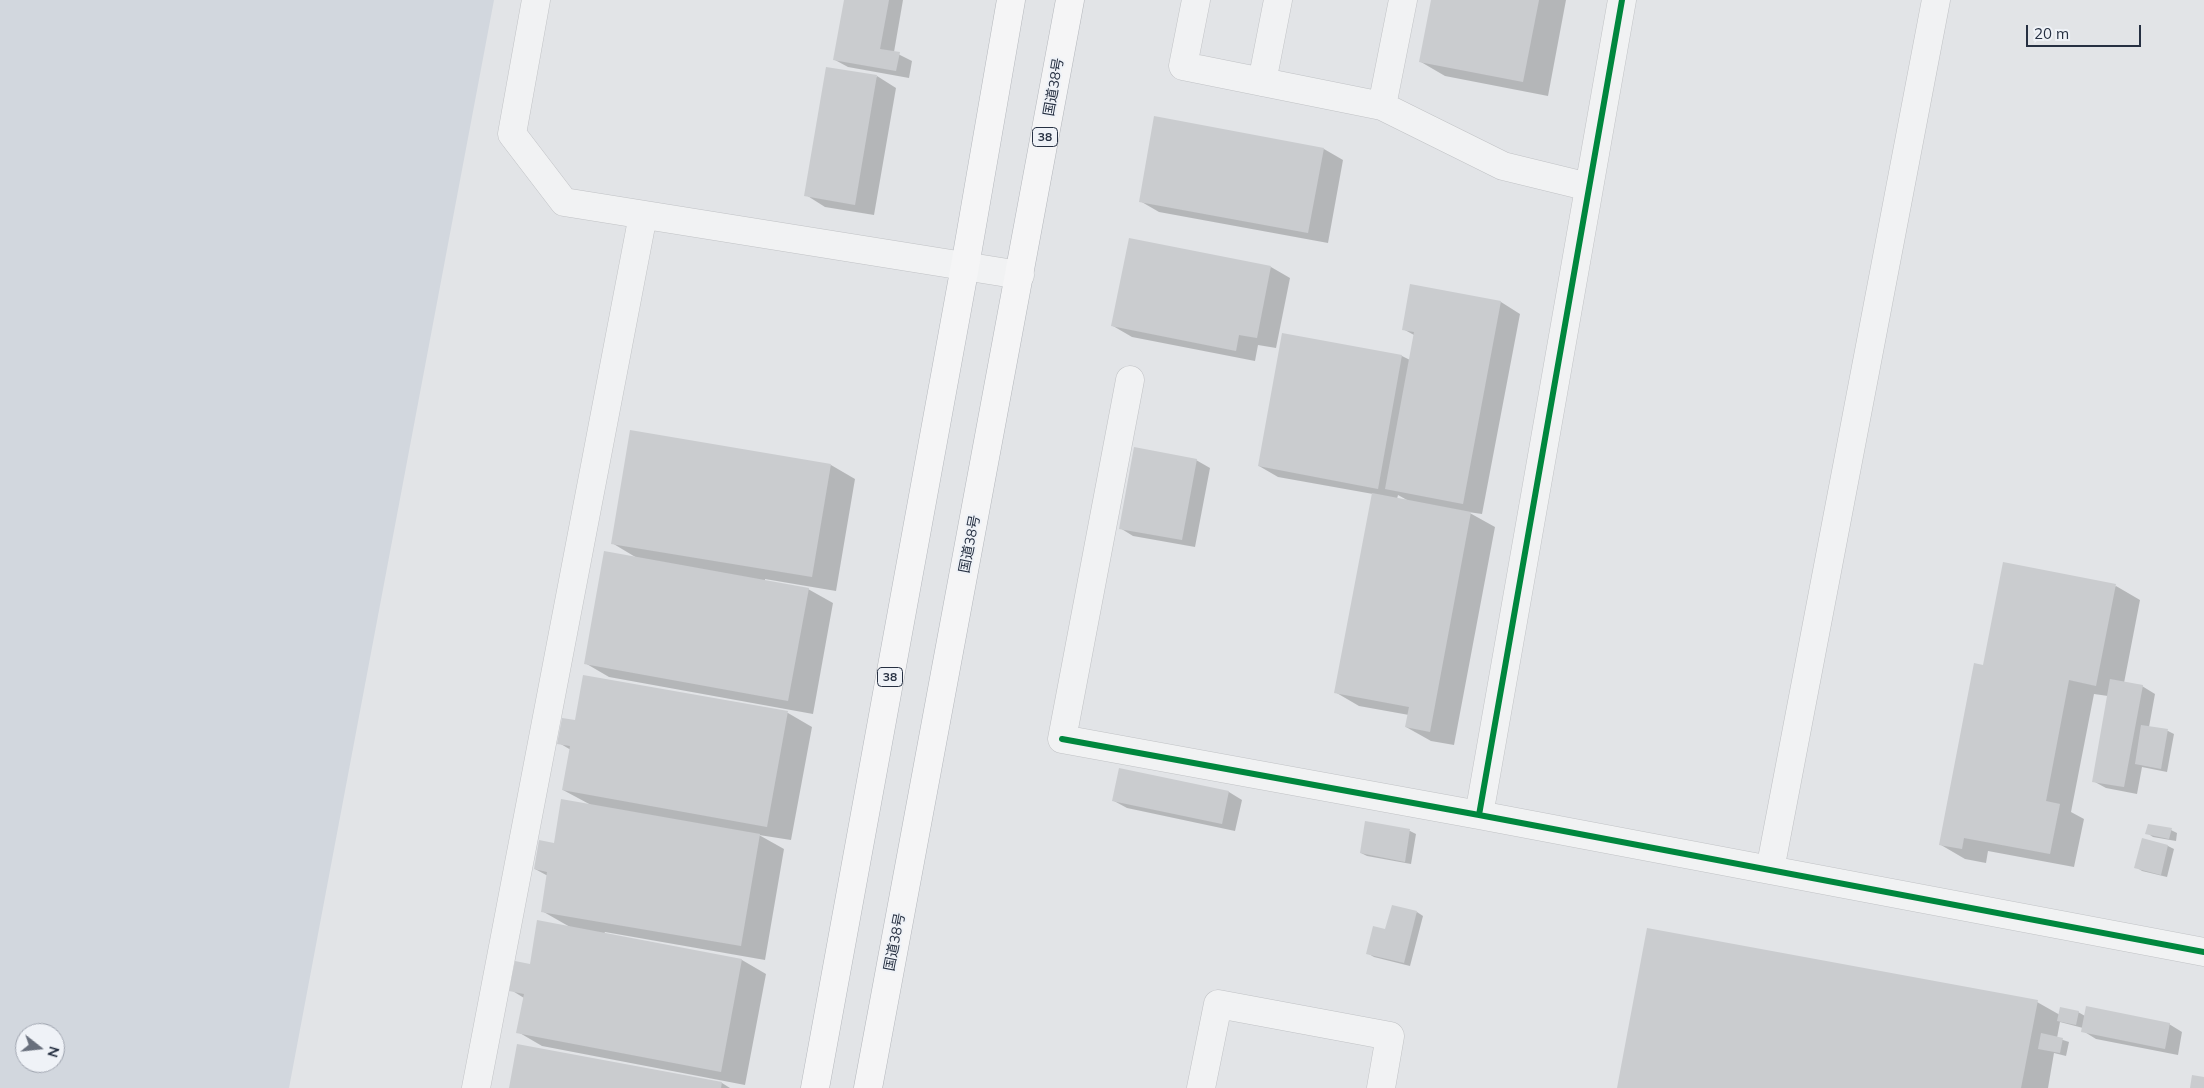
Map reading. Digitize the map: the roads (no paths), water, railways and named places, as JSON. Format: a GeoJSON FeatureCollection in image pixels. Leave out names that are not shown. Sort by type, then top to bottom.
{"type":"FeatureCollection","features":[{"type":"Feature","properties":{"kind":"highway","name":"38"},"geometry":{"type":"LineString","coordinates":[[815,1088],[965,266],[1011,0]]}},
{"type":"Feature","properties":{"kind":"highway","name":"国道38号"},"geometry":{"type":"LineString","coordinates":[[868,1088],[1070,0]]}},
{"type":"Feature","properties":{"kind":"street"},"geometry":{"type":"LineString","coordinates":[[536,0],[512,134],[564,202],[1020,275]]}},
{"type":"Feature","properties":{"kind":"street"},"geometry":{"type":"LineString","coordinates":[[1196,0],[1183,66],[1382,106],[1503,166],[1589,187]]}},
{"type":"Feature","properties":{"kind":"street"},"geometry":{"type":"LineString","coordinates":[[1262,82],[1278,0]]}},
{"type":"Feature","properties":{"kind":"street"},"geometry":{"type":"LineString","coordinates":[[1382,106],[1403,0]]}},
{"type":"Feature","properties":{"kind":"street"},"geometry":{"type":"LineString","coordinates":[[1479,815],[1622,0]]}},
{"type":"Feature","properties":{"kind":"street"},"geometry":{"type":"LineString","coordinates":[[1770,870],[1936,0]]}},
{"type":"Feature","properties":{"kind":"street"},"geometry":{"type":"LineString","coordinates":[[476,1088],[643,215]]}},
{"type":"Feature","properties":{"kind":"street"},"geometry":{"type":"LineString","coordinates":[[1130,380],[1062,739],[1479,815],[2204,952]]}},
{"type":"Feature","properties":{"kind":"street"},"geometry":{"type":"LineString","coordinates":[[1201,1088],[1218,1004],[1390,1036],[1381,1088]]}}]}
